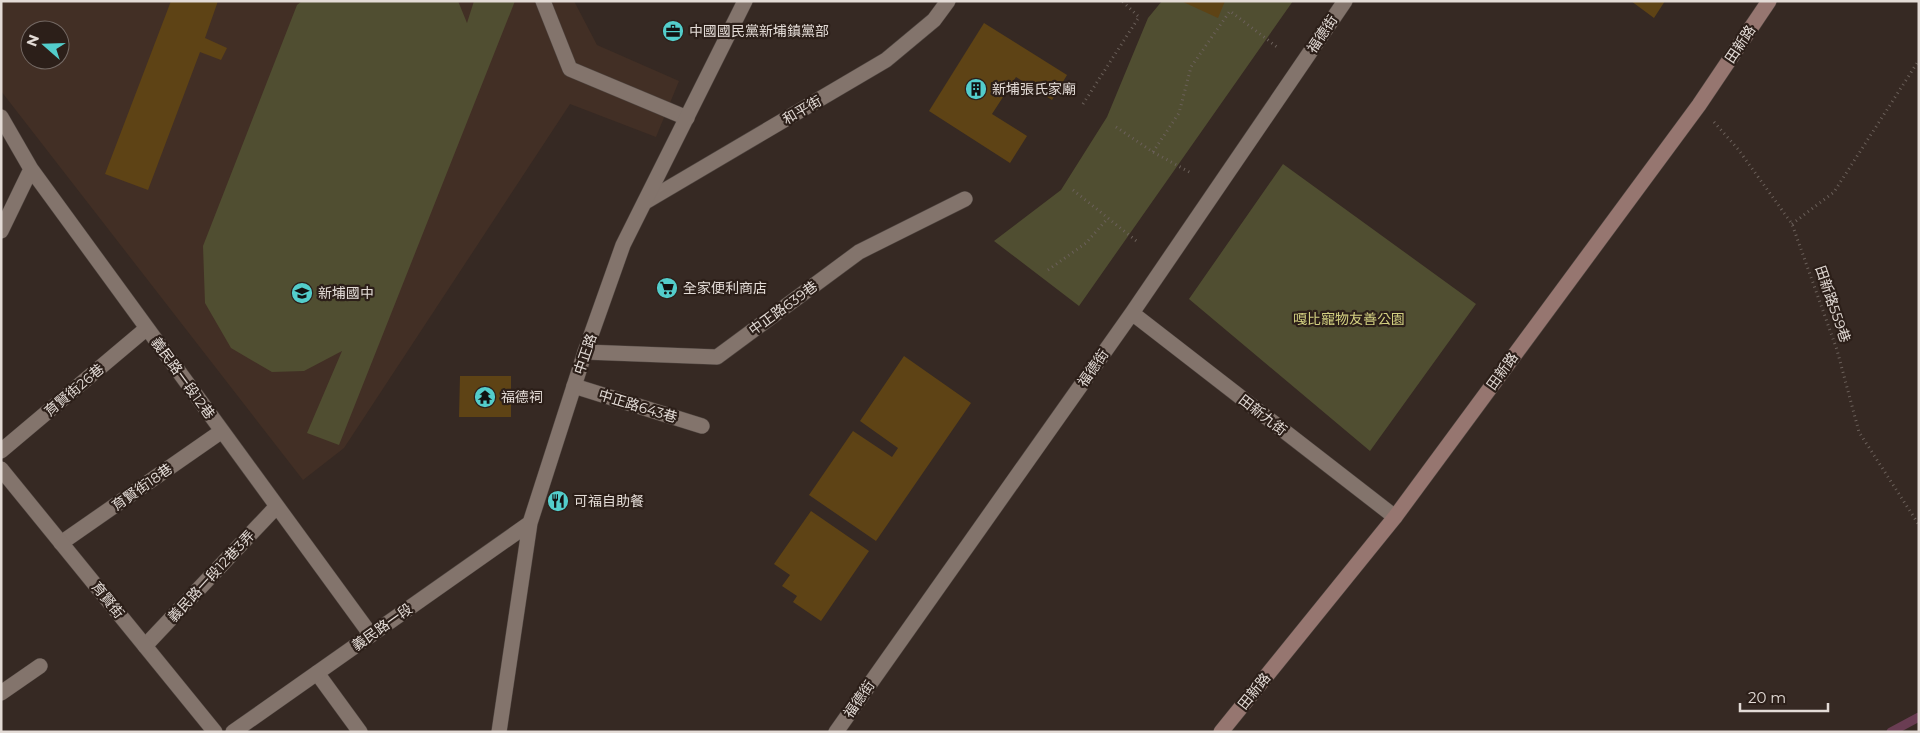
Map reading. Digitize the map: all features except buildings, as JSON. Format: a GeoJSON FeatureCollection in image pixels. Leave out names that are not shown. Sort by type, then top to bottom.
{"type":"FeatureCollection","features":[{"type":"Feature","properties":{"kind":"main road","name":"田新路"},"geometry":{"type":"LineString","coordinates":[[1221,732],[1395,517],[1699,105],[1769,1]]}},
{"type":"Feature","properties":{"kind":"street"},"geometry":{"type":"LineString","coordinates":[[543,1],[570,69],[687,118]]}},
{"type":"Feature","properties":{"kind":"street","name":"中正路"},"geometry":{"type":"LineString","coordinates":[[499,732],[530,523],[585,352],[623,245],[745,1]]}},
{"type":"Feature","properties":{"kind":"street","name":"和平街"},"geometry":{"type":"LineString","coordinates":[[645,202],[886,60],[934,20],[948,1]]}},
{"type":"Feature","properties":{"kind":"street","name":"福德街"},"geometry":{"type":"LineString","coordinates":[[836,732],[1132,313],[1345,1]]}},
{"type":"Feature","properties":{"kind":"street","name":"義民路一段12巷"},"geometry":{"type":"LineString","coordinates":[[1,117],[31,170],[371,635]]}},
{"type":"Feature","properties":{"kind":"street"},"geometry":{"type":"LineString","coordinates":[[1,231],[31,170]]}},
{"type":"Feature","properties":{"kind":"street","name":"中正路639巷"},"geometry":{"type":"LineString","coordinates":[[585,352],[717,357],[859,252],[965,199]]}},
{"type":"Feature","properties":{"kind":"street","name":"田新九街"},"geometry":{"type":"LineString","coordinates":[[1132,313],[1395,517]]}},
{"type":"Feature","properties":{"kind":"street","name":"育賢街26巷"},"geometry":{"type":"LineString","coordinates":[[1,451],[147,328]]}},
{"type":"Feature","properties":{"kind":"street","name":"中正路643巷"},"geometry":{"type":"LineString","coordinates":[[574,386],[702,426]]}},
{"type":"Feature","properties":{"kind":"street","name":"育賢街18巷"},"geometry":{"type":"LineString","coordinates":[[61,543],[222,431]]}},
{"type":"Feature","properties":{"kind":"street","name":"育賢街"},"geometry":{"type":"LineString","coordinates":[[1,469],[215,732]]}},
{"type":"Feature","properties":{"kind":"street","name":"義民路一段12巷3弄"},"geometry":{"type":"LineString","coordinates":[[145,646],[277,506]]}},
{"type":"Feature","properties":{"kind":"street","name":"義民路一段"},"geometry":{"type":"LineString","coordinates":[[234,732],[530,523]]}},
{"type":"Feature","properties":{"kind":"street"},"geometry":{"type":"LineString","coordinates":[[1,693],[40,666]]}},
{"type":"Feature","properties":{"kind":"street"},"geometry":{"type":"LineString","coordinates":[[317,673],[360,732]]}},
{"type":"Feature","properties":{"kind":"path"},"geometry":{"type":"LineString","coordinates":[[1083,104],[1139,17],[1122,1]]}},
{"type":"Feature","properties":{"kind":"path"},"geometry":{"type":"LineString","coordinates":[[1153,152],[1179,113],[1191,67],[1230,11],[1277,47]]}},
{"type":"Feature","properties":{"kind":"path"},"geometry":{"type":"LineString","coordinates":[[1792,224],[1834,192],[1919,60]]}},
{"type":"Feature","properties":{"kind":"path","name":"田新路559巷"},"geometry":{"type":"LineString","coordinates":[[1699,105],[1738,149],[1792,224],[1837,350],[1859,432],[1919,525]]}},
{"type":"Feature","properties":{"kind":"path"},"geometry":{"type":"LineString","coordinates":[[1116,127],[1153,152],[1191,174]]}},
{"type":"Feature","properties":{"kind":"path"},"geometry":{"type":"LineString","coordinates":[[1073,190],[1139,243]]}},
{"type":"Feature","properties":{"kind":"path"},"geometry":{"type":"LineString","coordinates":[[1048,270],[1086,243],[1108,218]]}},
{"type":"Feature","properties":{"kind":"shaded area","name":"新埔國中"},"geometry":{"type":"Polygon","coordinates":[[[1,1],[574,1],[597,45],[679,81],[656,137],[570,104],[344,448],[303,480],[1,91],[1,1]]]}},
{"type":"Feature","properties":{"kind":"green space"},"geometry":{"type":"Polygon","coordinates":[[[302,1],[458,1],[467,23],[474,1],[515,1],[339,445],[307,433],[342,351],[304,371],[272,372],[231,348],[205,303],[203,246],[297,5],[302,1]]]}},
{"type":"Feature","properties":{"kind":"green space"},"geometry":{"type":"Polygon","coordinates":[[[1162,1],[1293,1],[1079,306],[994,241],[1061,190],[1107,117],[1148,18],[1162,1]]]}},
{"type":"Feature","properties":{"kind":"green space","name":"嘎比寵物友善公園"},"geometry":{"type":"Polygon","coordinates":[[[1283,164],[1476,304],[1370,451],[1189,299],[1283,164]]]}},
{"type":"Feature","properties":{"kind":"waterway"},"geometry":{"type":"LineString","coordinates":[[1891,732],[1919,717]]}},
{"type":"Feature","properties":{"kind":"place","name":"中國國民黨新埔鎮黨部"},"geometry":{"type":"Point","coordinates":[673,31]}},
{"type":"Feature","properties":{"kind":"place","name":"新埔張氏家廟"},"geometry":{"type":"Point","coordinates":[976,89]}},
{"type":"Feature","properties":{"kind":"place","name":"全家便利商店"},"geometry":{"type":"Point","coordinates":[667,288]}},
{"type":"Feature","properties":{"kind":"place","name":"新埔國中"},"geometry":{"type":"Point","coordinates":[302,293]}},
{"type":"Feature","properties":{"kind":"place","name":"福德祠"},"geometry":{"type":"Point","coordinates":[485,397]}},
{"type":"Feature","properties":{"kind":"place","name":"可福自助餐"},"geometry":{"type":"Point","coordinates":[558,501]}}]}
